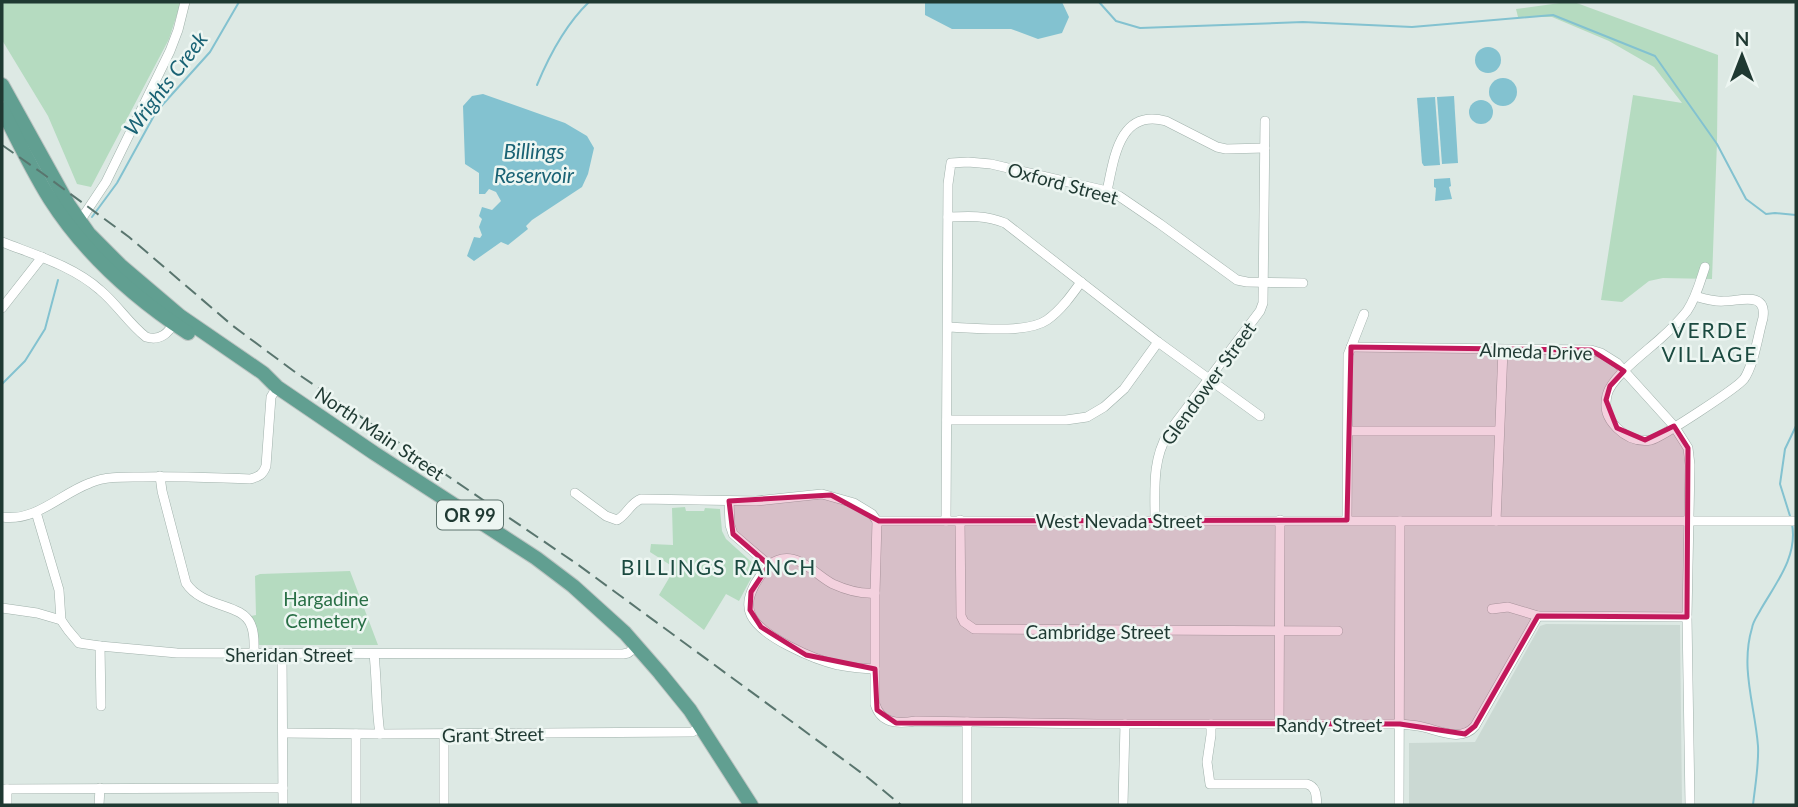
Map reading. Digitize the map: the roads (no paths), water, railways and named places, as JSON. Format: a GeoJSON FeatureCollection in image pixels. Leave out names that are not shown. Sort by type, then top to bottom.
{"type":"FeatureCollection","features":[{"type":"Feature","properties":{"kind":"main road","name":"OR 99"},"geometry":{"type":"LineString","coordinates":[[2,85],[68,204],[76,226],[91,253],[136,296],[177,320]]}},
{"type":"Feature","properties":{"kind":"main road","name":"OR 99"},"geometry":{"type":"LineString","coordinates":[[2,108],[41,184],[76,226]]}},
{"type":"Feature","properties":{"kind":"main road","name":"North Main Street"},"geometry":{"type":"LineString","coordinates":[[177,320],[263,373],[277,387],[536,558],[573,586],[604,613],[660,673],[701,727],[751,805]]}},
{"type":"Feature","properties":{"kind":"street"},"geometry":{"type":"LineString","coordinates":[[76,226],[106,183],[170,51],[185,2]]}},
{"type":"Feature","properties":{"kind":"street"},"geometry":{"type":"LineString","coordinates":[[1107,191],[1121,138],[1130,128],[1147,119],[1166,121],[1217,147],[1265,148]]}},
{"type":"Feature","properties":{"kind":"street","name":"Glendower Street"},"geometry":{"type":"LineString","coordinates":[[1155,520],[1155,471],[1162,444],[1260,311],[1263,303],[1265,121]]}},
{"type":"Feature","properties":{"kind":"street","name":"Oxford Street"},"geometry":{"type":"LineString","coordinates":[[948,217],[951,163],[991,164],[1107,191],[1130,203],[1237,281],[1303,282]]}},
{"type":"Feature","properties":{"kind":"street"},"geometry":{"type":"LineString","coordinates":[[946,520],[948,217],[978,216],[1005,223],[1158,342],[1261,416]]}},
{"type":"Feature","properties":{"kind":"street"},"geometry":{"type":"LineString","coordinates":[[2,242],[84,277],[114,302],[146,337],[152,339],[163,336],[177,320]]}},
{"type":"Feature","properties":{"kind":"street"},"geometry":{"type":"LineString","coordinates":[[2,308],[42,257]]}},
{"type":"Feature","properties":{"kind":"street"},"geometry":{"type":"LineString","coordinates":[[1695,296],[1722,302],[1754,299],[1762,304],[1764,314],[1748,372],[1742,382],[1728,393],[1661,436],[1645,440],[1630,438],[1608,417],[1606,400],[1610,386],[1670,330],[1688,309],[1705,267]]}},
{"type":"Feature","properties":{"kind":"street"},"geometry":{"type":"LineString","coordinates":[[948,327],[1029,328],[1051,317],[1081,282]]}},
{"type":"Feature","properties":{"kind":"street"},"geometry":{"type":"LineString","coordinates":[[1347,520],[1348,355],[1364,314]]}},
{"type":"Feature","properties":{"kind":"street"},"geometry":{"type":"LineString","coordinates":[[947,420],[1066,420],[1087,416],[1104,407],[1124,389],[1158,342]]}},
{"type":"Feature","properties":{"kind":"street","name":"Almeda Drive"},"geometry":{"type":"LineString","coordinates":[[1351,347],[1591,350],[1608,357],[1624,371],[1674,426],[1689,454],[1690,805]]}},
{"type":"Feature","properties":{"kind":"street"},"geometry":{"type":"LineString","coordinates":[[1496,521],[1503,350]]}},
{"type":"Feature","properties":{"kind":"street"},"geometry":{"type":"LineString","coordinates":[[2,517],[13,518],[36,512],[77,488],[99,479],[160,476],[250,479],[262,474],[267,460],[271,397],[277,387]]}},
{"type":"Feature","properties":{"kind":"street"},"geometry":{"type":"LineString","coordinates":[[1348,430],[1499,431]]}},
{"type":"Feature","properties":{"kind":"street"},"geometry":{"type":"LineString","coordinates":[[160,476],[186,583],[194,594],[243,614],[249,620],[253,630],[254,653]]}},
{"type":"Feature","properties":{"kind":"street"},"geometry":{"type":"LineString","coordinates":[[575,492],[606,516],[617,520],[633,503],[641,499],[729,501],[811,494],[822,494],[854,503],[872,514],[877,521],[875,669],[836,665],[806,654],[756,622],[751,616],[751,592],[769,565],[779,560],[794,559],[841,587],[875,593]]}},
{"type":"Feature","properties":{"kind":"street"},"geometry":{"type":"LineString","coordinates":[[729,501],[733,534],[769,565]]}},
{"type":"Feature","properties":{"kind":"street"},"geometry":{"type":"LineString","coordinates":[[2,608],[61,620],[59,590],[36,512]]}},
{"type":"Feature","properties":{"kind":"street","name":"Cambridge Street"},"geometry":{"type":"LineString","coordinates":[[960,520],[961,617],[974,629],[1338,631]]}},
{"type":"Feature","properties":{"kind":"street"},"geometry":{"type":"LineString","coordinates":[[1279,724],[1280,520]]}},
{"type":"Feature","properties":{"kind":"street","name":"West Nevada Street"},"geometry":{"type":"LineString","coordinates":[[877,521],[1796,521]]}},
{"type":"Feature","properties":{"kind":"street"},"geometry":{"type":"LineString","coordinates":[[1399,805],[1400,521]]}},
{"type":"Feature","properties":{"kind":"street"},"geometry":{"type":"LineString","coordinates":[[1492,609],[1508,607],[1538,616],[1688,617]]}},
{"type":"Feature","properties":{"kind":"street","name":"Randy Street"},"geometry":{"type":"LineString","coordinates":[[875,669],[877,710],[888,720],[902,723],[1400,724],[1452,734],[1469,732],[1475,726],[1538,616]]}},
{"type":"Feature","properties":{"kind":"street","name":"Sheridan Street"},"geometry":{"type":"LineString","coordinates":[[61,620],[79,643],[177,653],[623,654],[637,646]]}},
{"type":"Feature","properties":{"kind":"street"},"geometry":{"type":"LineString","coordinates":[[100,646],[101,706]]}},
{"type":"Feature","properties":{"kind":"street"},"geometry":{"type":"LineString","coordinates":[[282,653],[283,805]]}},
{"type":"Feature","properties":{"kind":"street"},"geometry":{"type":"LineString","coordinates":[[374,654],[380,734]]}},
{"type":"Feature","properties":{"kind":"street"},"geometry":{"type":"LineString","coordinates":[[967,722],[967,805]]}},
{"type":"Feature","properties":{"kind":"street"},"geometry":{"type":"LineString","coordinates":[[1124,805],[1125,724]]}},
{"type":"Feature","properties":{"kind":"street"},"geometry":{"type":"LineString","coordinates":[[1211,724],[1207,762],[1210,783],[1307,784],[1315,790],[1317,805]]}},
{"type":"Feature","properties":{"kind":"street","name":"Grant Street"},"geometry":{"type":"LineString","coordinates":[[283,733],[692,732],[701,727]]}},
{"type":"Feature","properties":{"kind":"street"},"geometry":{"type":"LineString","coordinates":[[356,734],[356,805]]}},
{"type":"Feature","properties":{"kind":"street"},"geometry":{"type":"LineString","coordinates":[[444,734],[444,805]]}},
{"type":"Feature","properties":{"kind":"street"},"geometry":{"type":"LineString","coordinates":[[7,805],[4,789],[283,788]]}},
{"type":"Feature","properties":{"kind":"street"},"geometry":{"type":"LineString","coordinates":[[99,805],[100,789]]}},
{"type":"Feature","properties":{"kind":"water"},"geometry":{"type":"Polygon","coordinates":[[[925,2],[1062,2],[1069,17],[1062,33],[1038,39],[1011,29],[952,29],[925,15],[925,2]]]}},
{"type":"Feature","properties":{"kind":"water"},"geometry":{"type":"Polygon","coordinates":[[[1488,47],[1497,51],[1501,60],[1497,69],[1488,73],[1479,69],[1475,60],[1479,51],[1488,47]]]}},
{"type":"Feature","properties":{"kind":"water"},"geometry":{"type":"Polygon","coordinates":[[[1503,78],[1513,82],[1517,92],[1513,102],[1503,106],[1493,102],[1489,92],[1493,82],[1503,78]]]}},
{"type":"Feature","properties":{"kind":"water","name":"Billings Reservoir"},"geometry":{"type":"Polygon","coordinates":[[[483,94],[565,123],[587,136],[594,148],[582,187],[532,220],[526,226],[528,229],[508,245],[501,242],[474,261],[467,256],[474,237],[480,238],[482,235],[479,227],[482,219],[479,216],[482,207],[492,210],[501,201],[496,192],[489,189],[485,194],[479,194],[479,173],[465,164],[463,106],[472,96],[483,94]]]}},
{"type":"Feature","properties":{"kind":"water"},"geometry":{"type":"Polygon","coordinates":[[[1454,96],[1458,163],[1442,164],[1437,97],[1454,96]]]}},
{"type":"Feature","properties":{"kind":"water"},"geometry":{"type":"Polygon","coordinates":[[[1435,97],[1440,165],[1424,166],[1417,98],[1435,97]]]}},
{"type":"Feature","properties":{"kind":"water"},"geometry":{"type":"Polygon","coordinates":[[[1481,100],[1489,104],[1493,112],[1489,120],[1481,124],[1473,120],[1469,112],[1473,104],[1481,100]]]}},
{"type":"Feature","properties":{"kind":"water"},"geometry":{"type":"Polygon","coordinates":[[[1450,178],[1452,199],[1435,201],[1434,179],[1450,178]]]}},
{"type":"Feature","properties":{"kind":"waterway","name":"Wrights Creek"},"geometry":{"type":"LineString","coordinates":[[92,217],[117,183],[156,112],[210,52],[239,2]]}},
{"type":"Feature","properties":{"kind":"waterway"},"geometry":{"type":"LineString","coordinates":[[537,85],[559,41],[589,2]]}},
{"type":"Feature","properties":{"kind":"waterway"},"geometry":{"type":"LineString","coordinates":[[1099,2],[1116,21],[1140,28],[1303,22],[1412,27],[1553,15],[1655,56],[1717,144],[1746,199],[1766,214],[1796,215]]}},
{"type":"Feature","properties":{"kind":"waterway","name":"Wrights Creek"},"geometry":{"type":"LineString","coordinates":[[2,384],[25,361],[45,329],[58,280]]}},
{"type":"Feature","properties":{"kind":"waterway"},"geometry":{"type":"LineString","coordinates":[[1790,516],[1780,484],[1785,449],[1796,426]]}},
{"type":"Feature","properties":{"kind":"waterway"},"geometry":{"type":"LineString","coordinates":[[1753,805],[1758,746],[1748,672],[1749,643],[1754,620],[1789,558],[1792,524]]}},
{"type":"Feature","properties":{"kind":"railway"},"geometry":{"type":"LineString","coordinates":[[2,145],[129,237],[233,326],[295,372],[577,564],[867,777],[901,805]]}},
{"type":"Feature","properties":{"kind":"district","name":"VERDE VILLAGE"},"geometry":{"type":"Point","coordinates":[1710,341]}},
{"type":"Feature","properties":{"kind":"district","name":"BILLINGS RANCH"},"geometry":{"type":"Point","coordinates":[719,566]}},
{"type":"Feature","properties":{"kind":"park label","name":"Hargadine Cemetery"},"geometry":{"type":"Point","coordinates":[326,609]}}]}
